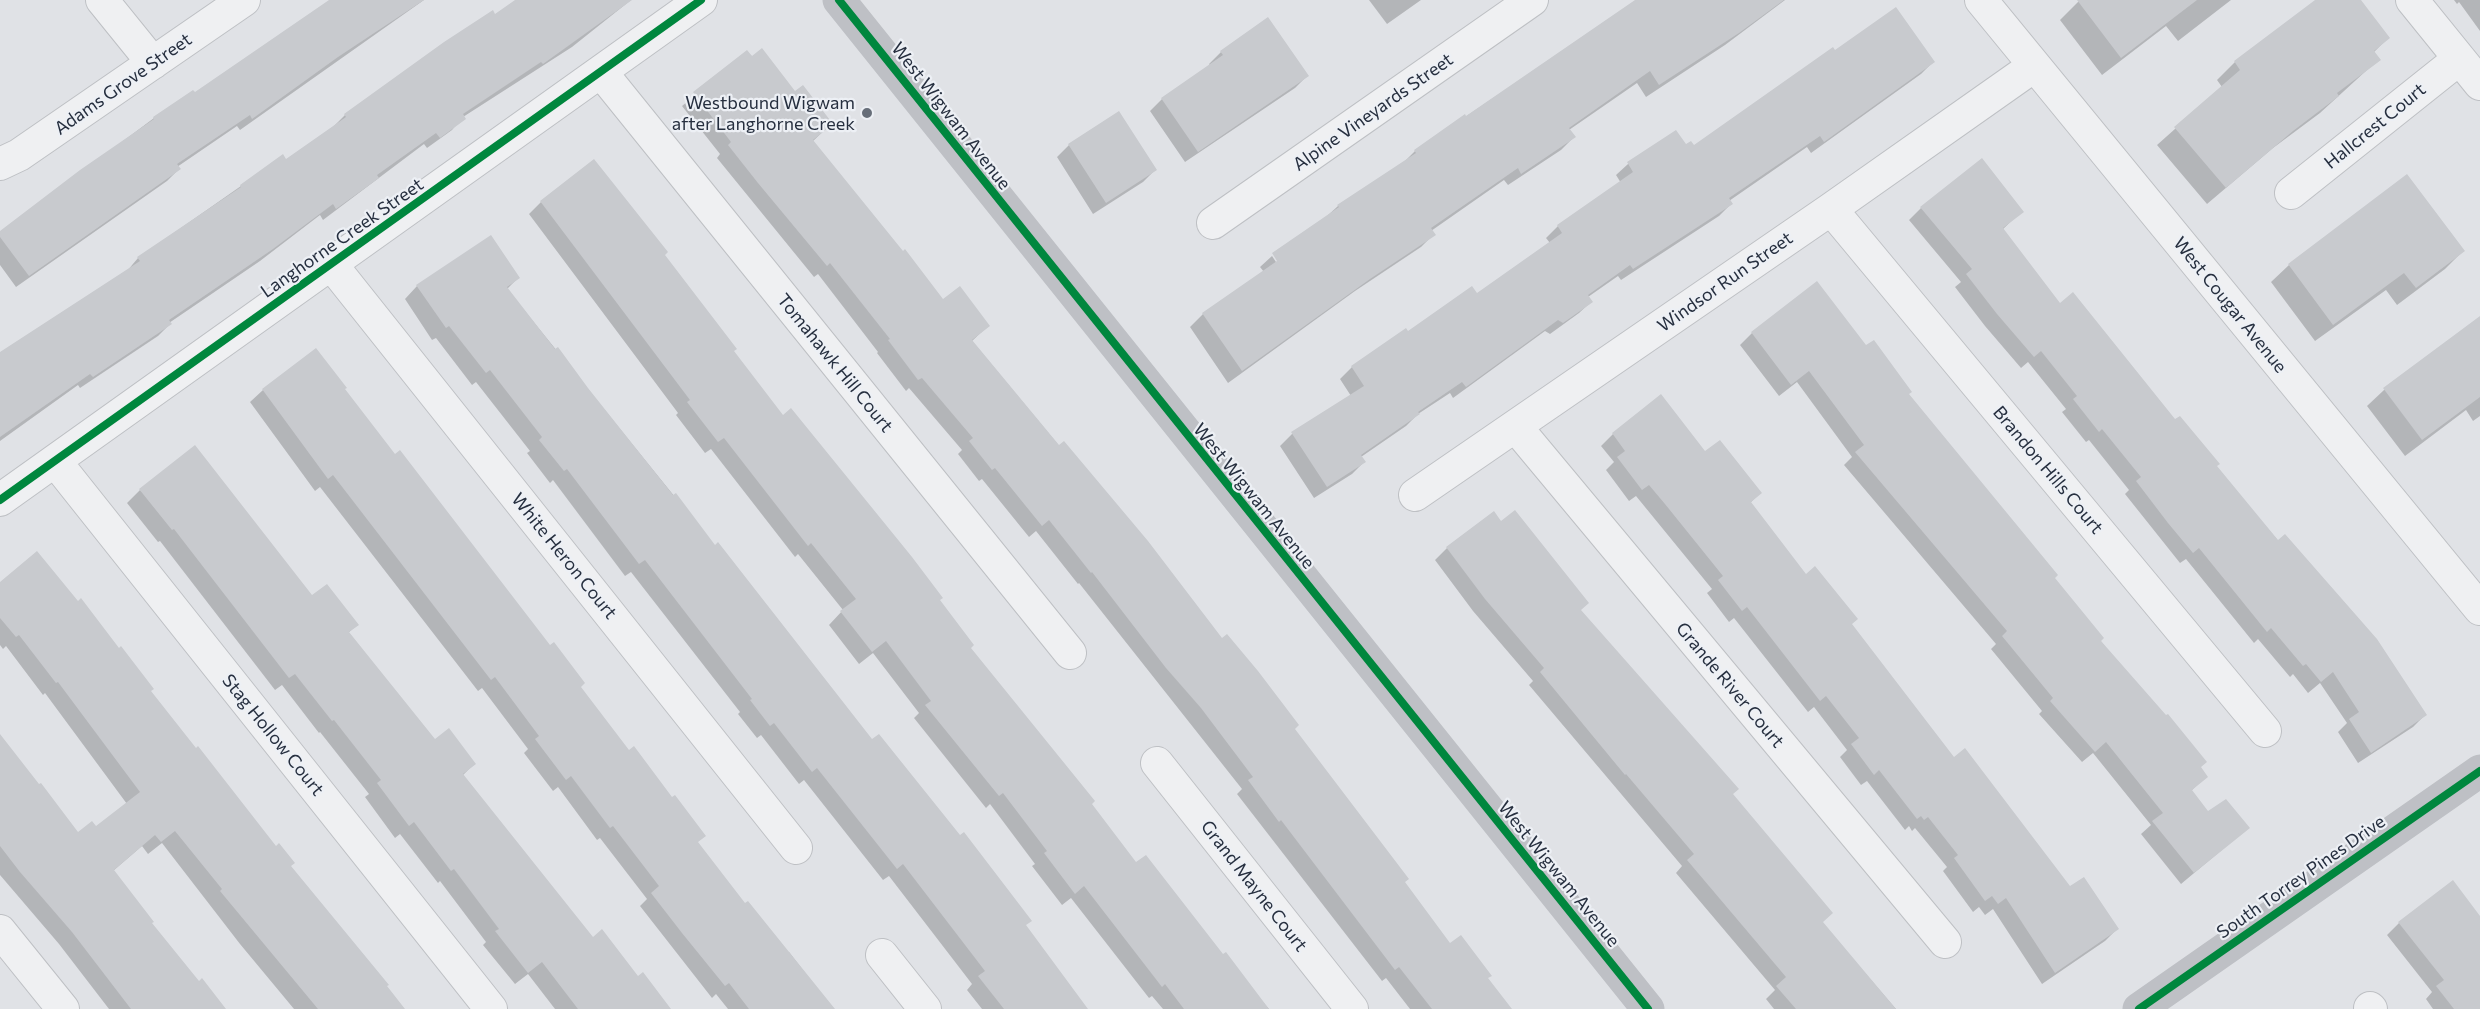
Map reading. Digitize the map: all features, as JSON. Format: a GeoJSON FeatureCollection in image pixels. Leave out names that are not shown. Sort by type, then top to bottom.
{"type":"FeatureCollection","features":[{"type":"Feature","properties":{"kind":"street"},"geometry":{"type":"LineString","coordinates":[[102,0],[153,63]]}},
{"type":"Feature","properties":{"kind":"street","name":"Adams Grove Street"},"geometry":{"type":"LineString","coordinates":[[0,164],[19,156],[244,0]]}},
{"type":"Feature","properties":{"kind":"street","name":"Langhorne Creek Street"},"geometry":{"type":"LineString","coordinates":[[0,500],[701,0]]}},
{"type":"Feature","properties":{"kind":"street","name":"West Wigwam Avenue"},"geometry":{"type":"LineString","coordinates":[[839,0],[1648,1009]]}},
{"type":"Feature","properties":{"kind":"street","name":"Alpine Vineyards Street"},"geometry":{"type":"LineString","coordinates":[[1213,224],[1532,0]]}},
{"type":"Feature","properties":{"kind":"street","name":"West Cougar Avenue"},"geometry":{"type":"LineString","coordinates":[[1981,0],[2480,609]]}},
{"type":"Feature","properties":{"kind":"street"},"geometry":{"type":"LineString","coordinates":[[2412,0],[2480,84]]}},
{"type":"Feature","properties":{"kind":"street","name":"Hallcrest Court"},"geometry":{"type":"LineString","coordinates":[[2291,193],[2459,59]]}},
{"type":"Feature","properties":{"kind":"street","name":"Windsor Run Street"},"geometry":{"type":"LineString","coordinates":[[1415,495],[2034,66]]}},
{"type":"Feature","properties":{"kind":"street","name":"Tomahawk Hill Court"},"geometry":{"type":"LineString","coordinates":[[601,72],[1070,653]]}},
{"type":"Feature","properties":{"kind":"street","name":"Brandon Hills Court"},"geometry":{"type":"LineString","coordinates":[[1830,209],[2265,731]]}},
{"type":"Feature","properties":{"kind":"street","name":"White Heron Court"},"geometry":{"type":"LineString","coordinates":[[331,264],[796,848]]}},
{"type":"Feature","properties":{"kind":"street","name":"Grande River Court"},"geometry":{"type":"LineString","coordinates":[[1516,427],[1945,942]]}},
{"type":"Feature","properties":{"kind":"street","name":"Stag Hollow Court"},"geometry":{"type":"LineString","coordinates":[[54,461],[491,1009]]}},
{"type":"Feature","properties":{"kind":"street","name":"Grand Mayne Court"},"geometry":{"type":"LineString","coordinates":[[1156,763],[1352,1009]]}},
{"type":"Feature","properties":{"kind":"street","name":"South Torrey Pines Drive"},"geometry":{"type":"LineString","coordinates":[[2139,1009],[2480,771]]}},
{"type":"Feature","properties":{"kind":"street"},"geometry":{"type":"LineString","coordinates":[[0,931],[63,1009]]}},
{"type":"Feature","properties":{"kind":"street"},"geometry":{"type":"LineString","coordinates":[[882,955],[925,1009]]}},
{"type":"Feature","properties":{"kind":"building"},"geometry":{"type":"Polygon","coordinates":[[[329,0],[424,0],[338,57],[252,119],[250,115],[177,164],[181,169],[29,276],[0,237],[0,231],[80,170],[154,119],[153,117],[193,90],[195,92],[329,0]]]}},
{"type":"Feature","properties":{"kind":"building"},"geometry":{"type":"Polygon","coordinates":[[[515,0],[632,0],[543,64],[541,62],[463,114],[466,119],[440,138],[436,133],[377,175],[379,178],[336,209],[333,204],[273,249],[169,320],[172,324],[93,377],[90,374],[0,437],[0,352],[140,261],[137,257],[241,187],[240,185],[283,154],[286,159],[346,117],[344,114],[444,42],[493,10],[495,14],[515,0]]]}},
{"type":"Feature","properties":{"kind":"building"},"geometry":{"type":"Polygon","coordinates":[[[1635,0],[1784,0],[1739,33],[1659,85],[1650,71],[1569,128],[1576,137],[1521,174],[1518,168],[1431,228],[1436,235],[1370,279],[1242,371],[1202,313],[1277,261],[1272,253],[1339,207],[1337,205],[1416,153],[1414,150],[1465,114],[1466,116],[1635,0]]]}},
{"type":"Feature","properties":{"kind":"building"},"geometry":{"type":"Polygon","coordinates":[[[2077,0],[2197,0],[2121,58],[2077,0]]]}},
{"type":"Feature","properties":{"kind":"building"},"geometry":{"type":"Polygon","coordinates":[[[2315,0],[2361,0],[2390,38],[2374,51],[2381,60],[2337,93],[2339,96],[2293,131],[2226,188],[2174,127],[2240,70],[2234,61],[2315,0]]]}},
{"type":"Feature","properties":{"kind":"building"},"geometry":{"type":"Polygon","coordinates":[[[1896,7],[1935,62],[1824,142],[1820,136],[1729,198],[1733,204],[1633,269],[1630,265],[1588,295],[1593,302],[1563,323],[1558,320],[1466,387],[1462,382],[1418,412],[1420,414],[1361,455],[1366,462],[1327,487],[1291,432],[1364,386],[1351,366],[1406,328],[1408,331],[1472,286],[1477,293],[1562,233],[1557,225],[1633,172],[1627,162],[1676,130],[1686,144],[1691,141],[1694,145],[1833,47],[1835,50],[1896,7]]]}},
{"type":"Feature","properties":{"kind":"building"},"geometry":{"type":"Polygon","coordinates":[[[1268,17],[1309,76],[1198,152],[1161,98],[1223,55],[1220,51],[1268,17]]]}},
{"type":"Feature","properties":{"kind":"building"},"geometry":{"type":"Polygon","coordinates":[[[762,48],[795,91],[803,85],[833,124],[813,140],[903,251],[905,249],[943,299],[960,286],[990,326],[972,340],[1059,445],[1064,441],[1148,541],[1222,638],[1227,634],[1258,671],[1299,725],[1295,729],[1409,879],[1405,882],[1450,943],[1461,935],[1492,976],[1488,978],[1512,1009],[1432,1009],[1399,967],[1395,970],[1281,820],[1279,822],[1248,780],[1253,777],[1201,708],[1166,668],[1092,572],[1049,520],[1042,526],[995,468],[992,470],[969,441],[973,438],[922,378],[918,380],[888,340],[890,339],[830,263],[827,266],[728,145],[731,142],[693,92],[747,50],[752,56],[762,48]]]}},
{"type":"Feature","properties":{"kind":"building"},"geometry":{"type":"Polygon","coordinates":[[[1119,111],[1157,170],[1106,203],[1068,144],[1119,111]]]}},
{"type":"Feature","properties":{"kind":"building"},"geometry":{"type":"Polygon","coordinates":[[[1982,158],[2024,212],[2003,228],[2060,303],[2073,292],[2175,419],[2180,416],[2220,464],[2217,466],[2278,540],[2285,534],[2377,639],[2427,715],[2371,753],[2349,719],[2359,712],[2333,672],[2321,682],[2306,664],[2303,666],[2271,628],[2267,632],[2199,548],[2193,553],[2168,523],[2136,481],[2141,477],[2102,429],[2099,432],[2073,399],[2077,396],[2041,351],[2034,357],[1997,314],[1966,274],[1972,269],[1920,207],[1982,158]]]}},
{"type":"Feature","properties":{"kind":"building"},"geometry":{"type":"Polygon","coordinates":[[[594,159],[668,252],[665,255],[737,349],[734,351],[783,415],[791,408],[912,557],[943,598],[940,600],[974,645],[971,648],[1095,801],[1092,804],[1136,862],[1146,855],[1223,954],[1226,952],[1269,1009],[1184,1009],[1165,984],[1162,987],[1084,886],[1075,894],[1044,853],[1047,851],[1003,793],[999,796],[925,705],[931,701],[886,641],[872,652],[840,611],[856,599],[811,543],[808,546],[724,438],[718,442],[687,402],[690,400],[540,201],[594,159]]]}},
{"type":"Feature","properties":{"kind":"building"},"geometry":{"type":"Polygon","coordinates":[[[2407,174],[2465,251],[2416,288],[2404,273],[2333,325],[2288,264],[2407,174]]]}},
{"type":"Feature","properties":{"kind":"building"},"geometry":{"type":"Polygon","coordinates":[[[491,235],[520,278],[507,287],[555,349],[558,347],[673,495],[676,493],[715,545],[718,542],[872,739],[879,734],[960,835],[964,832],[1032,921],[1026,925],[1088,1009],[1004,1009],[978,976],[985,971],[903,864],[897,869],[817,768],[812,772],[774,723],[770,726],[750,700],[752,699],[645,560],[639,564],[567,469],[564,471],[539,440],[542,437],[490,370],[486,373],[449,326],[446,328],[416,285],[491,235]]]}},
{"type":"Feature","properties":{"kind":"building"},"geometry":{"type":"Polygon","coordinates":[[[1817,281],[1866,345],[1874,340],[1912,392],[1909,394],[2058,575],[2055,578],[2104,638],[2101,641],[2166,715],[2168,714],[2207,762],[2201,767],[2208,777],[2192,790],[2208,811],[2226,799],[2250,828],[2194,873],[2152,821],[2163,813],[2106,742],[2095,752],[2050,701],[2053,698],[2002,636],[2007,631],[1855,452],[1864,445],[1809,371],[1791,385],[1751,332],[1817,281]]]}},
{"type":"Feature","properties":{"kind":"building"},"geometry":{"type":"Polygon","coordinates":[[[2480,316],[2480,397],[2422,440],[2383,388],[2480,316]]]}},
{"type":"Feature","properties":{"kind":"building"},"geometry":{"type":"Polygon","coordinates":[[[316,348],[395,454],[400,450],[550,645],[554,642],[585,683],[581,687],[629,750],[634,746],[672,797],[675,795],[706,836],[698,842],[745,903],[748,901],[835,1009],[749,1009],[729,983],[725,986],[682,933],[651,893],[659,886],[613,826],[610,828],[571,776],[566,780],[535,739],[539,736],[495,677],[491,680],[333,475],[328,479],[262,389],[316,348]]]}},
{"type":"Feature","properties":{"kind":"building"},"geometry":{"type":"Polygon","coordinates":[[[1661,394],[1705,451],[1720,440],[1762,493],[1751,502],[1806,574],[1815,566],[1858,619],[1852,624],[1954,757],[1965,748],[2070,886],[2084,877],[2119,929],[2055,973],[2006,898],[1998,904],[1992,896],[1985,901],[1954,858],[1958,855],[1928,817],[1924,820],[1921,816],[1917,819],[1879,770],[1874,775],[1851,744],[1859,738],[1826,696],[1820,701],[1747,607],[1742,611],[1718,580],[1723,576],[1665,504],[1649,485],[1642,490],[1617,457],[1625,451],[1612,433],[1661,394]]]}},
{"type":"Feature","properties":{"kind":"building"},"geometry":{"type":"Polygon","coordinates":[[[195,445],[312,595],[327,584],[359,625],[349,632],[435,739],[449,728],[476,764],[463,774],[593,937],[602,929],[638,976],[643,972],[671,1009],[578,1009],[542,962],[528,973],[495,931],[499,929],[454,869],[451,871],[414,822],[409,826],[377,783],[381,780],[334,720],[332,721],[295,674],[289,678],[174,529],[172,530],[139,489],[195,445]]]}},
{"type":"Feature","properties":{"kind":"building"},"geometry":{"type":"Polygon","coordinates":[[[1515,510],[1589,603],[1581,610],[1739,789],[1733,794],[1833,913],[1823,922],[1896,1009],[1796,1009],[1776,986],[1786,977],[1687,860],[1694,854],[1540,672],[1544,668],[1485,599],[1446,547],[1494,511],[1501,521],[1515,510]]]}},
{"type":"Feature","properties":{"kind":"building"},"geometry":{"type":"Polygon","coordinates":[[[37,551],[78,601],[81,598],[119,648],[121,646],[154,689],[151,691],[196,748],[198,746],[276,846],[279,843],[295,863],[291,866],[389,985],[387,986],[405,1009],[318,1009],[220,891],[222,889],[175,831],[161,842],[155,835],[114,870],[154,922],[152,923],[199,981],[202,978],[226,1009],[131,1009],[72,932],[20,872],[0,846],[0,734],[78,832],[92,821],[96,826],[140,792],[58,682],[56,683],[19,635],[16,637],[0,618],[0,582],[37,551]]]}},
{"type":"Feature","properties":{"kind":"building"},"geometry":{"type":"Polygon","coordinates":[[[2453,880],[2480,916],[2480,1009],[2454,1009],[2436,986],[2444,980],[2398,922],[2453,880]]]}},
{"type":"Feature","properties":{"kind":"cycle path"},"geometry":{"type":"LineString","coordinates":[[0,500],[701,0]]}},
{"type":"Feature","properties":{"kind":"cycle path"},"geometry":{"type":"LineString","coordinates":[[839,0],[1648,1009]]}},
{"type":"Feature","properties":{"kind":"cycle path"},"geometry":{"type":"LineString","coordinates":[[2139,1009],[2480,771]]}},
{"type":"Feature","properties":{"kind":"place","name":"Westbound Wigwam after Langhorne Creek"},"geometry":{"type":"Point","coordinates":[867,113]}}]}
